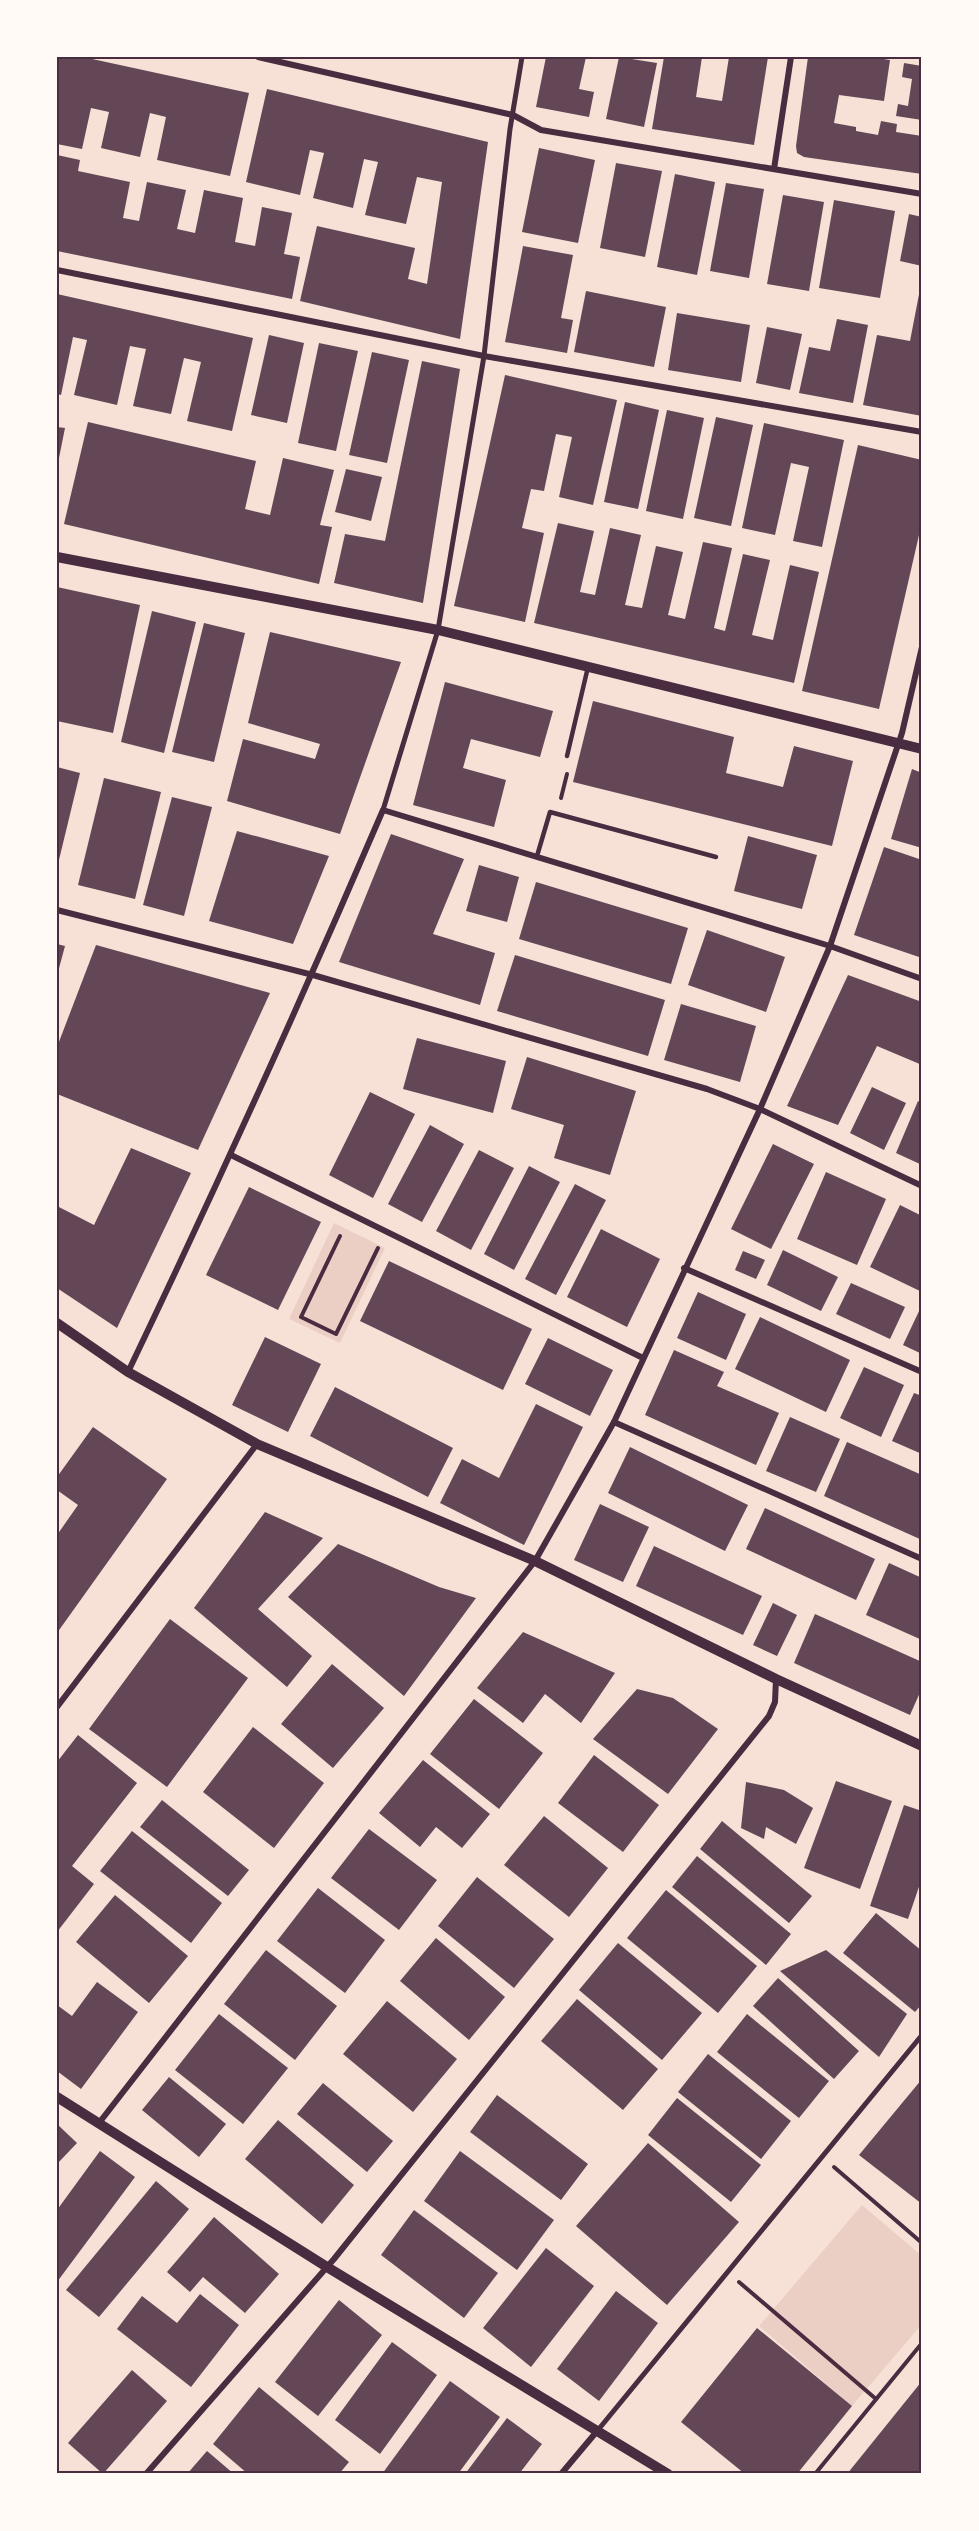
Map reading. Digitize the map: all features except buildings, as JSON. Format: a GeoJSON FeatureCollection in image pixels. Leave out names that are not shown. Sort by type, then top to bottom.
{"type":"FeatureCollection","features":[{"type":"Feature","properties":{"kind":"street"},"geometry":{"type":"LineString","coordinates":[[258,57],[513,115],[541,130],[922,194]]}},
{"type":"Feature","properties":{"kind":"street"},"geometry":{"type":"LineString","coordinates":[[128,1372],[313,975],[383,810],[438,630],[484,356],[522,57]]}},
{"type":"Feature","properties":{"kind":"street"},"geometry":{"type":"LineString","coordinates":[[774,169],[791,57]]}},
{"type":"Feature","properties":{"kind":"street"},"geometry":{"type":"LineString","coordinates":[[57,270],[484,356],[922,432]]}},
{"type":"Feature","properties":{"kind":"street"},"geometry":{"type":"LineString","coordinates":[[57,557],[438,630],[922,749]]}},
{"type":"Feature","properties":{"kind":"street"},"geometry":{"type":"LineString","coordinates":[[99,2123],[535,1561],[614,1422],[760,1108],[830,946],[899,743],[922,647]]}},
{"type":"Feature","properties":{"kind":"street"},"geometry":{"type":"LineString","coordinates":[[383,810],[830,946],[922,979]]}},
{"type":"Feature","properties":{"kind":"street"},"geometry":{"type":"LineString","coordinates":[[57,910],[313,975],[707,1089],[760,1108],[922,1186]]}},
{"type":"Feature","properties":{"kind":"street"},"geometry":{"type":"LineString","coordinates":[[231,1155],[643,1358]]}},
{"type":"Feature","properties":{"kind":"street"},"geometry":{"type":"LineString","coordinates":[[684,1268],[922,1372]]}},
{"type":"Feature","properties":{"kind":"street"},"geometry":{"type":"LineString","coordinates":[[57,1323],[128,1372],[257,1444],[535,1561],[776,1679],[922,1746]]}},
{"type":"Feature","properties":{"kind":"street"},"geometry":{"type":"LineString","coordinates":[[614,1422],[922,1559]]}},
{"type":"Feature","properties":{"kind":"street"},"geometry":{"type":"LineString","coordinates":[[57,1707],[257,1444]]}},
{"type":"Feature","properties":{"kind":"street"},"geometry":{"type":"LineString","coordinates":[[146,2474],[327,2267],[769,1716],[775,1702],[776,1679]]}},
{"type":"Feature","properties":{"kind":"street"},"geometry":{"type":"LineString","coordinates":[[561,2474],[922,2035]]}},
{"type":"Feature","properties":{"kind":"street"},"geometry":{"type":"LineString","coordinates":[[57,2097],[327,2267],[669,2474]]}},
{"type":"Feature","properties":{"kind":"lane"},"geometry":{"type":"LineString","coordinates":[[567,756],[588,667]]}},
{"type":"Feature","properties":{"kind":"lane"},"geometry":{"type":"LineString","coordinates":[[537,856],[549,812],[716,857]]}},
{"type":"Feature","properties":{"kind":"path"},"geometry":{"type":"LineString","coordinates":[[340,1236],[301,1317],[336,1334],[379,1245]]}},
{"type":"Feature","properties":{"kind":"path"},"geometry":{"type":"LineString","coordinates":[[822,2157],[922,2243]]}},
{"type":"Feature","properties":{"kind":"path"},"geometry":{"type":"LineString","coordinates":[[727,2272],[876,2399]]}},
{"type":"Feature","properties":{"kind":"path"},"geometry":{"type":"LineString","coordinates":[[814,2474],[922,2343]]}},
{"type":"Feature","properties":{"kind":"shaded area"},"geometry":{"type":"Polygon","coordinates":[[[334,1223],[385,1248],[340,1343],[289,1319],[334,1223]]]}},
{"type":"Feature","properties":{"kind":"shaded area"},"geometry":{"type":"Polygon","coordinates":[[[862,2205],[922,2256],[922,2324],[852,2406],[759,2326],[862,2205]]]}}]}
